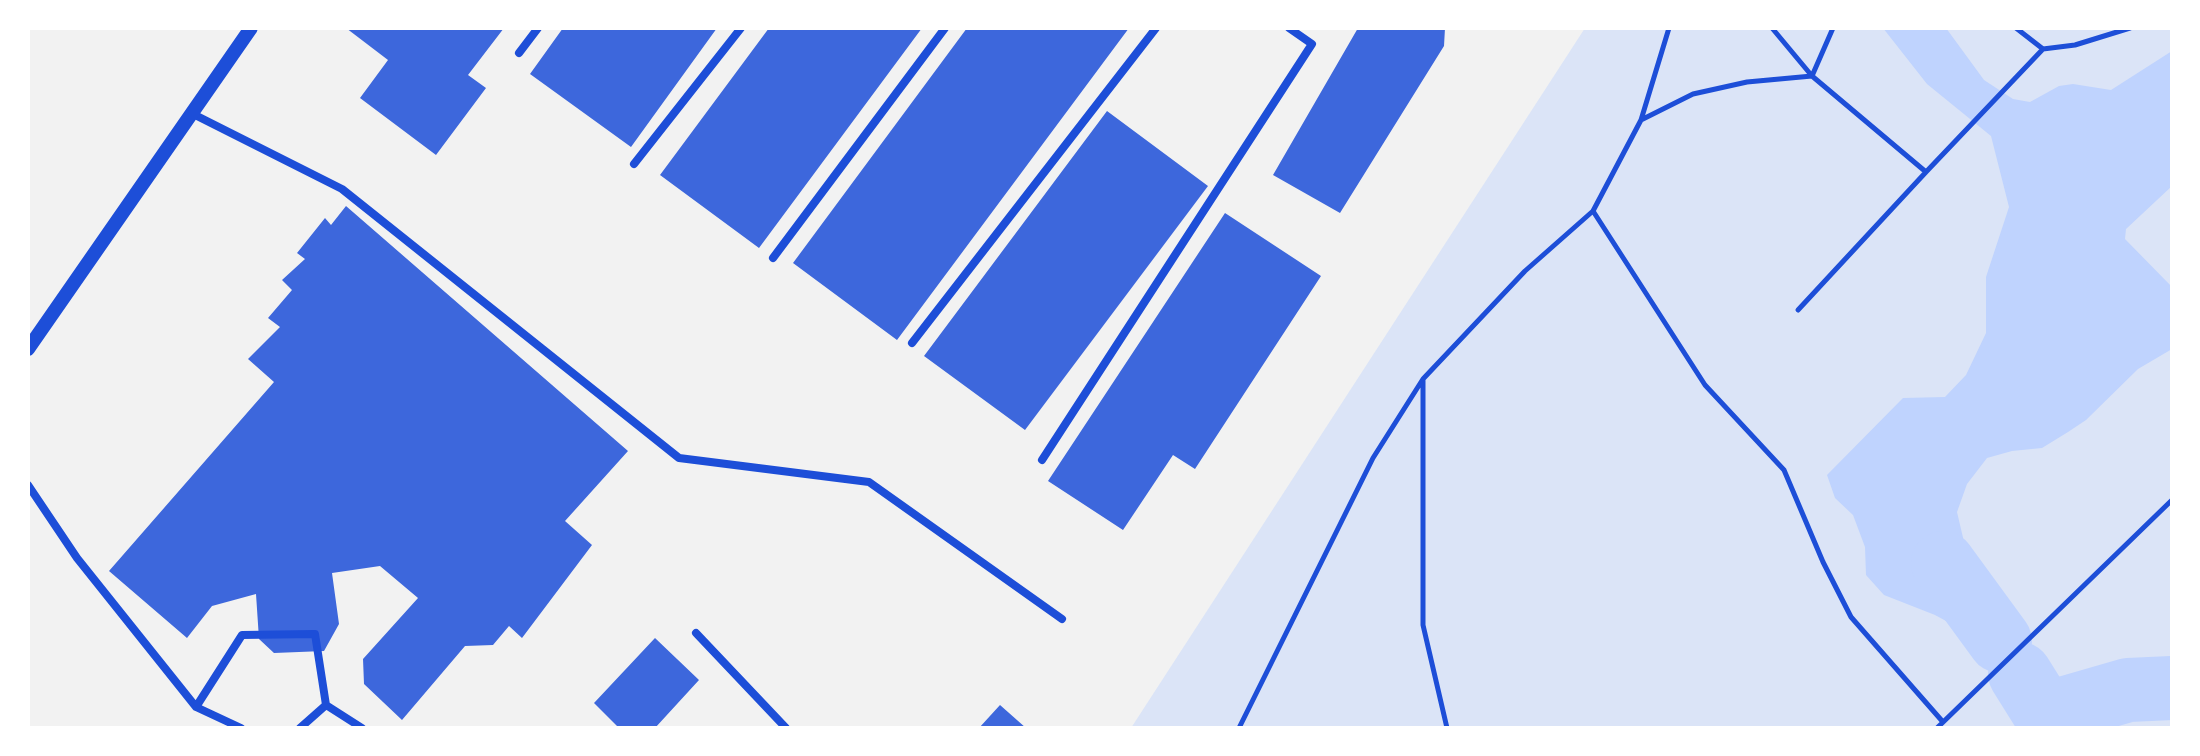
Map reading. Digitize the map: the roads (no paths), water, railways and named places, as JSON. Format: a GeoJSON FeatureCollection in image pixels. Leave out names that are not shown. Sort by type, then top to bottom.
{"type":"FeatureCollection","features":[{"type":"Feature","properties":{"kind":"street"},"geometry":{"type":"LineString","coordinates":[[28,349],[251,28]]}},
{"type":"Feature","properties":{"kind":"street"},"geometry":{"type":"LineString","coordinates":[[519,53],[538,28]]}},
{"type":"Feature","properties":{"kind":"street"},"geometry":{"type":"LineString","coordinates":[[634,164],[741,28]]}},
{"type":"Feature","properties":{"kind":"street"},"geometry":{"type":"LineString","coordinates":[[773,258],[945,28]]}},
{"type":"Feature","properties":{"kind":"street"},"geometry":{"type":"LineString","coordinates":[[912,343],[1156,28]]}},
{"type":"Feature","properties":{"kind":"street"},"geometry":{"type":"LineString","coordinates":[[1042,460],[1312,44],[1289,28]]}},
{"type":"Feature","properties":{"kind":"street"},"geometry":{"type":"LineString","coordinates":[[193,114],[342,189],[679,458],[869,482],[1062,619]]}},
{"type":"Feature","properties":{"kind":"street"},"geometry":{"type":"LineString","coordinates":[[28,485],[77,558],[196,707],[241,728]]}},
{"type":"Feature","properties":{"kind":"street"},"geometry":{"type":"LineString","coordinates":[[696,633],[786,728]]}},
{"type":"Feature","properties":{"kind":"street"},"geometry":{"type":"LineString","coordinates":[[196,707],[242,635],[315,634],[326,705],[362,728]]}},
{"type":"Feature","properties":{"kind":"street"},"geometry":{"type":"LineString","coordinates":[[300,728],[326,705]]}},
{"type":"Feature","properties":{"kind":"water"},"geometry":{"type":"Polygon","coordinates":[[[1883,28],[1946,28],[1984,80],[2013,99],[2030,102],[2059,86],[2073,84],[2111,90],[2172,51],[2172,186],[2126,229],[2125,239],[2172,287],[2172,349],[2138,369],[2086,420],[2068,432],[2042,448],[2012,451],[1987,458],[1967,484],[1957,512],[1972,576],[1991,605],[1995,635],[1975,646],[1957,627],[1884,595],[1866,575],[1865,547],[1853,515],[1835,498],[1827,475],[1903,398],[1945,397],[1966,375],[1986,333],[1986,277],[2009,207],[1991,136],[1927,84],[1883,28]]]}},
{"type":"Feature","properties":{"kind":"waterway"},"geometry":{"type":"LineString","coordinates":[[1943,563],[2000,641]]}},
{"type":"Feature","properties":{"kind":"waterway"},"geometry":{"type":"LineString","coordinates":[[2020,674],[2045,714],[2128,690],[2172,688]]}}]}
